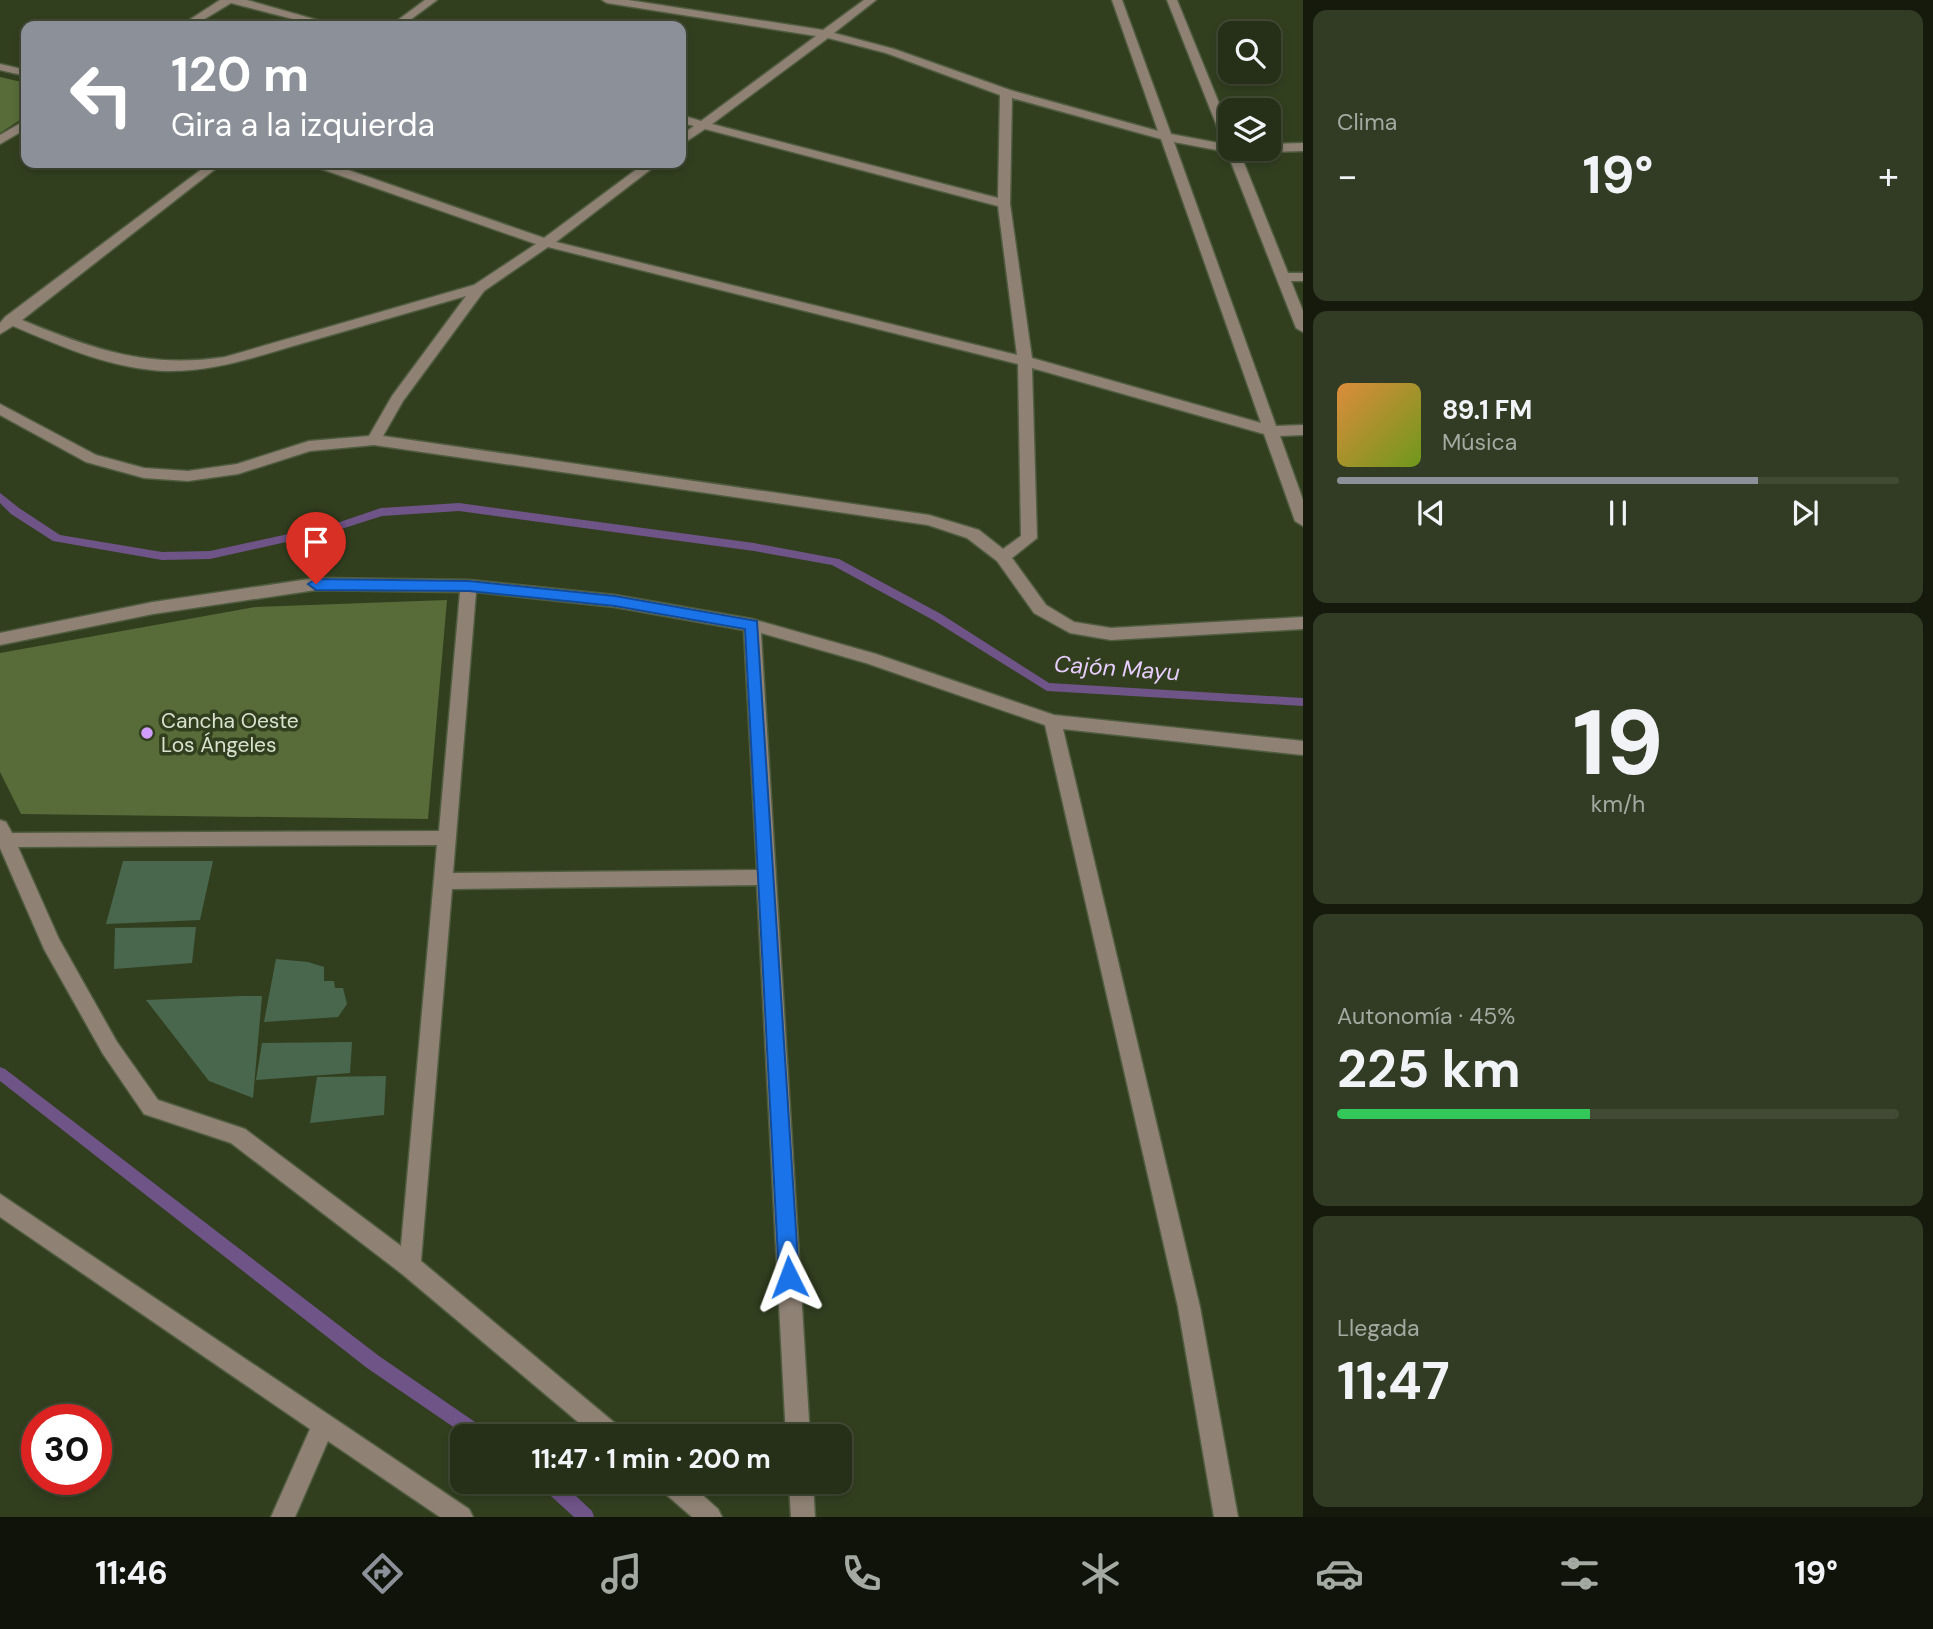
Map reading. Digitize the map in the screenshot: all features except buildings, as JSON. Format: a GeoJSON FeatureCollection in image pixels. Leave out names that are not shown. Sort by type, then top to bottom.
{"type":"FeatureCollection","features":[{"type":"Feature","properties":{"kind":"street"},"geometry":{"type":"LineString","coordinates":[[194,21],[228,0]]}},
{"type":"Feature","properties":{"kind":"street"},"geometry":{"type":"LineString","coordinates":[[234,0],[313,21]]}},
{"type":"Feature","properties":{"kind":"street"},"geometry":{"type":"LineString","coordinates":[[402,21],[432,0]]}},
{"type":"Feature","properties":{"kind":"street"},"geometry":{"type":"LineString","coordinates":[[607,0],[827,34],[890,51],[1006,93],[1166,137],[1218,145]]}},
{"type":"Feature","properties":{"kind":"street"},"geometry":{"type":"LineString","coordinates":[[686,137],[871,0]]}},
{"type":"Feature","properties":{"kind":"street"},"geometry":{"type":"LineString","coordinates":[[1116,0],[1303,521]]}},
{"type":"Feature","properties":{"kind":"street"},"geometry":{"type":"LineString","coordinates":[[1172,0],[1218,113]]}},
{"type":"Feature","properties":{"kind":"street"},"geometry":{"type":"LineString","coordinates":[[0,67],[21,72]]}},
{"type":"Feature","properties":{"kind":"street"},"geometry":{"type":"LineString","coordinates":[[1003,556],[1029,538],[1025,361],[1004,204],[1006,93]]}},
{"type":"Feature","properties":{"kind":"street"},"geometry":{"type":"LineString","coordinates":[[686,120],[1004,204]]}},
{"type":"Feature","properties":{"kind":"street"},"geometry":{"type":"LineString","coordinates":[[0,140],[21,127]]}},
{"type":"Feature","properties":{"kind":"street"},"geometry":{"type":"LineString","coordinates":[[1281,148],[1303,147]]}},
{"type":"Feature","properties":{"kind":"street"},"geometry":{"type":"LineString","coordinates":[[1238,161],[1303,328]]}},
{"type":"Feature","properties":{"kind":"street"},"geometry":{"type":"LineString","coordinates":[[5,325],[210,168]]}},
{"type":"Feature","properties":{"kind":"street"},"geometry":{"type":"LineString","coordinates":[[331,168],[546,243],[1025,361],[1272,431],[1303,430]]}},
{"type":"Feature","properties":{"kind":"street"},"geometry":{"type":"LineString","coordinates":[[5,325],[137,364],[187,367],[226,361],[479,288],[546,243],[646,168]]}},
{"type":"Feature","properties":{"kind":"street"},"geometry":{"type":"LineString","coordinates":[[1284,277],[1303,277]]}},
{"type":"Feature","properties":{"kind":"street"},"geometry":{"type":"LineString","coordinates":[[374,440],[397,399],[479,288]]}},
{"type":"Feature","properties":{"kind":"street"},"geometry":{"type":"LineString","coordinates":[[0,409],[91,459],[144,473],[188,476],[238,469],[309,446],[374,440],[929,520],[973,534],[1003,556],[1040,609],[1070,627],[1111,635],[1303,623]]}},
{"type":"Feature","properties":{"kind":"street"},"geometry":{"type":"LineString","coordinates":[[0,639],[153,607],[316,584],[469,586],[615,601],[752,625],[870,658],[1052,722],[1303,748]]}},
{"type":"Feature","properties":{"kind":"street"},"geometry":{"type":"LineString","coordinates":[[410,1266],[469,586]]}},
{"type":"Feature","properties":{"kind":"street"},"geometry":{"type":"LineString","coordinates":[[752,625],[798,1424]]}},
{"type":"Feature","properties":{"kind":"street"},"geometry":{"type":"LineString","coordinates":[[1052,722],[1189,1307],[1226,1517]]}},
{"type":"Feature","properties":{"kind":"street"},"geometry":{"type":"LineString","coordinates":[[447,838],[3,834],[51,943],[110,1048],[151,1107],[238,1136],[410,1266],[598,1424]]}},
{"type":"Feature","properties":{"kind":"street"},"geometry":{"type":"LineString","coordinates":[[443,881],[767,877]]}},
{"type":"Feature","properties":{"kind":"street"},"geometry":{"type":"LineString","coordinates":[[0,1204],[461,1517]]}},
{"type":"Feature","properties":{"kind":"street"},"geometry":{"type":"LineString","coordinates":[[284,1517],[324,1423]]}},
{"type":"Feature","properties":{"kind":"street"},"geometry":{"type":"LineString","coordinates":[[683,1494],[710,1517]]}},
{"type":"Feature","properties":{"kind":"street"},"geometry":{"type":"LineString","coordinates":[[802,1494],[803,1517]]}},
{"type":"Feature","properties":{"kind":"green space"},"geometry":{"type":"Polygon","coordinates":[[[0,77],[21,82],[21,119],[0,133],[0,77]]]}},
{"type":"Feature","properties":{"kind":"green space"},"geometry":{"type":"Polygon","coordinates":[[[447,600],[428,819],[21,814],[0,772],[0,653],[255,607],[447,600]]]}},
{"type":"Feature","properties":{"kind":"waterway","name":"Cajón Mayu"},"geometry":{"type":"LineString","coordinates":[[0,497],[15,511],[57,538],[162,556],[210,555],[335,527],[381,512],[459,507],[754,547],[835,562],[937,617],[1047,687],[1303,702]]}},
{"type":"Feature","properties":{"kind":"waterway"},"geometry":{"type":"LineString","coordinates":[[0,1073],[373,1362],[463,1424]]}},
{"type":"Feature","properties":{"kind":"waterway"},"geometry":{"type":"LineString","coordinates":[[561,1494],[586,1517]]}},
{"type":"Feature","properties":{"kind":"place","name":"Cancha Oeste Los Ángeles"},"geometry":{"type":"Point","coordinates":[147,733]}},
{"type":"Feature","properties":{"kind":"route"},"geometry":{"type":"LineString","coordinates":[[316,584],[469,586],[615,601],[752,625],[789,1277]]}}]}
